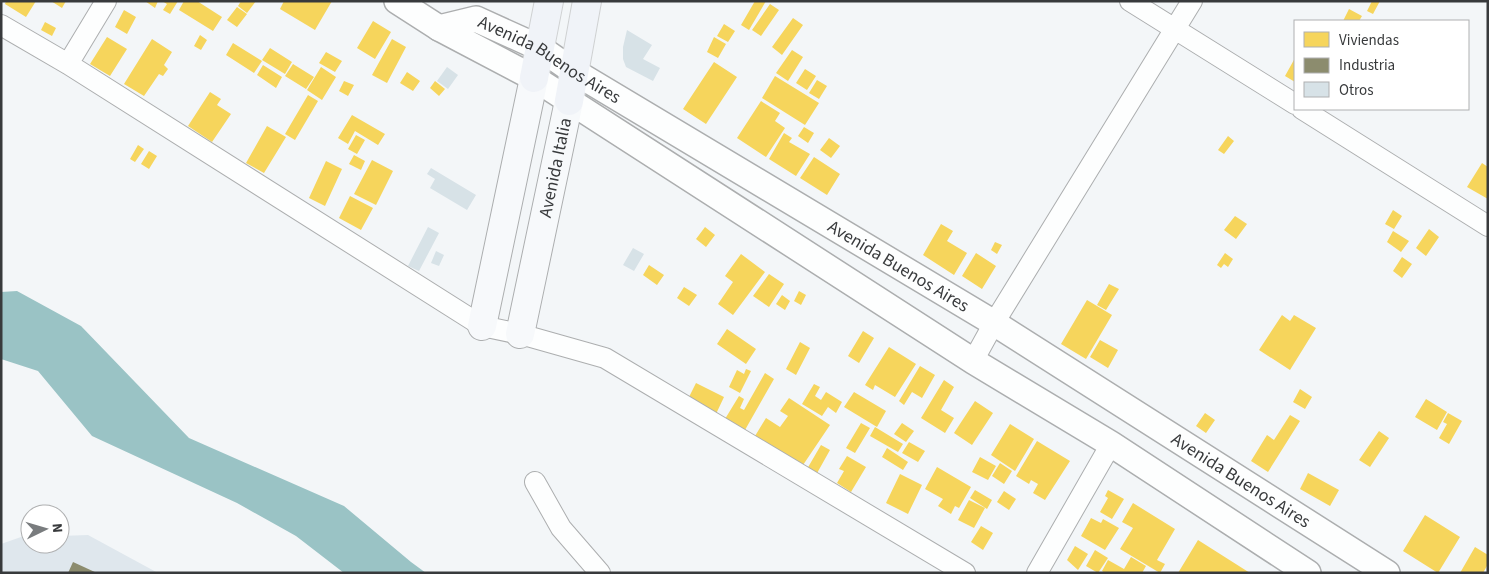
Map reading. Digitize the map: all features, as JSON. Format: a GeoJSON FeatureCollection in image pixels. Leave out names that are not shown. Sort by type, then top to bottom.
{"type":"FeatureCollection","features":[{"type":"Feature","properties":{"kind":"main road"},"geometry":{"type":"LineString","coordinates":[[482,326],[549,1]]}},
{"type":"Feature","properties":{"kind":"main road","name":"Avenida Italia"},"geometry":{"type":"LineString","coordinates":[[520,334],[569,101],[587,1]]}},
{"type":"Feature","properties":{"kind":"street"},"geometry":{"type":"LineString","coordinates":[[68,64],[106,1]]}},
{"type":"Feature","properties":{"kind":"street"},"geometry":{"type":"LineString","coordinates":[[396,1],[439,28]]}},
{"type":"Feature","properties":{"kind":"street"},"geometry":{"type":"LineString","coordinates":[[1130,1],[1294,103]]}},
{"type":"Feature","properties":{"kind":"street"},"geometry":{"type":"LineString","coordinates":[[973,361],[994,323],[1192,1]]}},
{"type":"Feature","properties":{"kind":"street","name":"Avenida Buenos Aires"},"geometry":{"type":"LineString","coordinates":[[439,28],[476,19],[540,48],[574,71],[994,323],[1387,573]]}},
{"type":"Feature","properties":{"kind":"street"},"geometry":{"type":"LineString","coordinates":[[1,25],[68,64],[482,326],[520,334],[605,358],[965,573]]}},
{"type":"Feature","properties":{"kind":"street","name":"Avenida Buenos Aires"},"geometry":{"type":"LineString","coordinates":[[439,28],[534,78],[973,361],[1110,444],[1308,573]]}},
{"type":"Feature","properties":{"kind":"street"},"geometry":{"type":"LineString","coordinates":[[1304,110],[1488,226]]}},
{"type":"Feature","properties":{"kind":"street"},"geometry":{"type":"LineString","coordinates":[[1038,573],[1110,444]]}},
{"type":"Feature","properties":{"kind":"street"},"geometry":{"type":"LineString","coordinates":[[535,482],[561,528],[600,573]]}},
{"type":"Feature","properties":{"kind":"shaded area"},"geometry":{"type":"Polygon","coordinates":[[[88,535],[158,573],[1,573],[1,544],[20,537],[20,554],[70,554],[70,536],[88,535]]]}},
{"type":"Feature","properties":{"kind":"water"},"geometry":{"type":"Polygon","coordinates":[[[17,291],[81,326],[189,438],[344,506],[426,573],[344,573],[296,536],[237,503],[92,436],[38,371],[1,359],[1,292],[17,291]]]}},
{"type":"Feature","properties":{"kind":"building: Viviendas"},"geometry":{"type":"Polygon","coordinates":[[[6,1],[36,1],[26,17],[5,4],[6,1]]]}},
{"type":"Feature","properties":{"kind":"building: Viviendas"},"geometry":{"type":"Polygon","coordinates":[[[51,1],[66,1],[62,8],[51,1]]]}},
{"type":"Feature","properties":{"kind":"building: Viviendas"},"geometry":{"type":"Polygon","coordinates":[[[145,1],[158,1],[155,8],[145,1]]]}},
{"type":"Feature","properties":{"kind":"building: Viviendas"},"geometry":{"type":"Polygon","coordinates":[[[162,1],[178,1],[170,14],[163,10],[167,4],[162,1]]]}},
{"type":"Feature","properties":{"kind":"building: Viviendas"},"geometry":{"type":"Polygon","coordinates":[[[184,1],[197,1],[222,17],[213,31],[179,10],[184,1]]]}},
{"type":"Feature","properties":{"kind":"building: Viviendas"},"geometry":{"type":"Polygon","coordinates":[[[241,1],[256,1],[247,13],[238,6],[241,1]]]}},
{"type":"Feature","properties":{"kind":"building: Viviendas"},"geometry":{"type":"Polygon","coordinates":[[[284,1],[332,1],[315,30],[280,9],[284,1]]]}},
{"type":"Feature","properties":{"kind":"building: Viviendas"},"geometry":{"type":"Polygon","coordinates":[[[755,1],[766,1],[749,30],[741,25],[755,1]]]}},
{"type":"Feature","properties":{"kind":"building: Viviendas"},"geometry":{"type":"Polygon","coordinates":[[[1372,1],[1380,1],[1373,14],[1367,11],[1372,1]]]}},
{"type":"Feature","properties":{"kind":"building: Viviendas"},"geometry":{"type":"Polygon","coordinates":[[[770,4],[779,10],[761,36],[752,30],[770,4]]]}},
{"type":"Feature","properties":{"kind":"building: Viviendas"},"geometry":{"type":"Polygon","coordinates":[[[237,7],[247,14],[237,27],[227,20],[237,7]]]}},
{"type":"Feature","properties":{"kind":"building: Viviendas"},"geometry":{"type":"Polygon","coordinates":[[[1349,9],[1362,16],[1360,20],[1344,20],[1349,9]]]}},
{"type":"Feature","properties":{"kind":"building: Viviendas"},"geometry":{"type":"Polygon","coordinates":[[[124,10],[136,17],[127,34],[115,27],[124,10]]]}},
{"type":"Feature","properties":{"kind":"building: Viviendas"},"geometry":{"type":"Polygon","coordinates":[[[793,18],[803,25],[782,55],[772,47],[793,18]]]}},
{"type":"Feature","properties":{"kind":"building: Viviendas"},"geometry":{"type":"Polygon","coordinates":[[[373,21],[391,32],[375,59],[357,48],[373,21]]]}},
{"type":"Feature","properties":{"kind":"building: Viviendas"},"geometry":{"type":"Polygon","coordinates":[[[45,22],[56,28],[52,36],[41,30],[45,22]]]}},
{"type":"Feature","properties":{"kind":"building: Viviendas"},"geometry":{"type":"Polygon","coordinates":[[[724,24],[735,31],[728,42],[717,36],[724,24]]]}},
{"type":"Feature","properties":{"kind":"building: Viviendas"},"geometry":{"type":"Polygon","coordinates":[[[200,35],[207,40],[201,50],[194,46],[200,35]]]}},
{"type":"Feature","properties":{"kind":"building: Viviendas"},"geometry":{"type":"Polygon","coordinates":[[[107,37],[127,49],[110,76],[90,64],[107,37]]]}},
{"type":"Feature","properties":{"kind":"building: Viviendas"},"geometry":{"type":"Polygon","coordinates":[[[714,37],[726,44],[718,58],[707,52],[714,37]]]}},
{"type":"Feature","properties":{"kind":"building: Viviendas"},"geometry":{"type":"Polygon","coordinates":[[[152,39],[172,52],[164,65],[168,69],[163,76],[159,74],[144,96],[124,84],[152,39]]]}},
{"type":"Feature","properties":{"kind":"building: Viviendas"},"geometry":{"type":"Polygon","coordinates":[[[392,39],[406,47],[387,83],[372,75],[392,39]]]}},
{"type":"Feature","properties":{"kind":"building: Viviendas"},"geometry":{"type":"Polygon","coordinates":[[[233,43],[262,61],[254,73],[226,55],[233,43]]]}},
{"type":"Feature","properties":{"kind":"building: Viviendas"},"geometry":{"type":"Polygon","coordinates":[[[270,48],[292,62],[285,74],[262,60],[270,48]]]}},
{"type":"Feature","properties":{"kind":"building: Viviendas"},"geometry":{"type":"Polygon","coordinates":[[[792,50],[803,57],[788,81],[776,73],[792,50]]]}},
{"type":"Feature","properties":{"kind":"building: Viviendas"},"geometry":{"type":"Polygon","coordinates":[[[326,52],[342,61],[335,72],[319,63],[326,52]]]}},
{"type":"Feature","properties":{"kind":"building: Viviendas"},"geometry":{"type":"Polygon","coordinates":[[[1294,60],[1294,81],[1285,76],[1294,60]]]}},
{"type":"Feature","properties":{"kind":"building: Viviendas"},"geometry":{"type":"Polygon","coordinates":[[[714,62],[737,77],[706,124],[683,109],[714,62]]]}},
{"type":"Feature","properties":{"kind":"building: Viviendas"},"geometry":{"type":"Polygon","coordinates":[[[293,64],[314,77],[306,89],[285,76],[293,64]]]}},
{"type":"Feature","properties":{"kind":"building: Viviendas"},"geometry":{"type":"Polygon","coordinates":[[[263,65],[282,77],[276,88],[257,75],[263,65]]]}},
{"type":"Feature","properties":{"kind":"building: Viviendas"},"geometry":{"type":"Polygon","coordinates":[[[321,67],[336,77],[322,100],[307,90],[321,67]]]}},
{"type":"Feature","properties":{"kind":"building: Viviendas"},"geometry":{"type":"Polygon","coordinates":[[[805,69],[816,76],[807,90],[796,83],[805,69]]]}},
{"type":"Feature","properties":{"kind":"building: Viviendas"},"geometry":{"type":"Polygon","coordinates":[[[407,72],[420,81],[413,91],[400,83],[407,72]]]}},
{"type":"Feature","properties":{"kind":"building: Viviendas"},"geometry":{"type":"Polygon","coordinates":[[[775,76],[819,103],[805,125],[762,98],[775,76]]]}},
{"type":"Feature","properties":{"kind":"building: Viviendas"},"geometry":{"type":"Polygon","coordinates":[[[817,80],[827,86],[819,99],[809,93],[817,80]]]}},
{"type":"Feature","properties":{"kind":"building: Viviendas"},"geometry":{"type":"Polygon","coordinates":[[[344,81],[354,85],[348,96],[339,91],[344,81]]]}},
{"type":"Feature","properties":{"kind":"building: Viviendas"},"geometry":{"type":"Polygon","coordinates":[[[435,81],[445,89],[439,96],[430,88],[435,81]]]}},
{"type":"Feature","properties":{"kind":"building: Viviendas"},"geometry":{"type":"Polygon","coordinates":[[[210,92],[221,99],[217,105],[231,114],[212,142],[188,126],[210,92]]]}},
{"type":"Feature","properties":{"kind":"building: Viviendas"},"geometry":{"type":"Polygon","coordinates":[[[308,95],[318,101],[295,140],[285,134],[308,95]]]}},
{"type":"Feature","properties":{"kind":"building: Viviendas"},"geometry":{"type":"Polygon","coordinates":[[[761,101],[780,113],[775,121],[785,128],[766,157],[737,138],[761,101]]]}},
{"type":"Feature","properties":{"kind":"building: Viviendas"},"geometry":{"type":"Polygon","coordinates":[[[352,115],[385,134],[378,145],[355,131],[348,144],[338,138],[352,115]]]}},
{"type":"Feature","properties":{"kind":"building: Viviendas"},"geometry":{"type":"Polygon","coordinates":[[[267,126],[286,137],[264,173],[246,163],[267,126]]]}},
{"type":"Feature","properties":{"kind":"building: Viviendas"},"geometry":{"type":"Polygon","coordinates":[[[804,127],[814,133],[808,143],[798,136],[804,127]]]}},
{"type":"Feature","properties":{"kind":"building: Viviendas"},"geometry":{"type":"Polygon","coordinates":[[[784,133],[792,138],[789,142],[810,154],[796,176],[769,159],[784,133]]]}},
{"type":"Feature","properties":{"kind":"building: Viviendas"},"geometry":{"type":"Polygon","coordinates":[[[356,135],[365,140],[357,154],[348,149],[356,135]]]}},
{"type":"Feature","properties":{"kind":"building: Viviendas"},"geometry":{"type":"Polygon","coordinates":[[[1228,136],[1234,141],[1224,154],[1218,150],[1228,136]]]}},
{"type":"Feature","properties":{"kind":"building: Viviendas"},"geometry":{"type":"Polygon","coordinates":[[[829,138],[840,146],[831,158],[820,150],[829,138]]]}},
{"type":"Feature","properties":{"kind":"building: Viviendas"},"geometry":{"type":"Polygon","coordinates":[[[138,145],[144,149],[135,162],[130,159],[138,145]]]}},
{"type":"Feature","properties":{"kind":"building: Viviendas"},"geometry":{"type":"Polygon","coordinates":[[[149,151],[157,156],[149,169],[141,164],[149,151]]]}},
{"type":"Feature","properties":{"kind":"building: Viviendas"},"geometry":{"type":"Polygon","coordinates":[[[354,155],[365,161],[361,170],[349,164],[354,155]]]}},
{"type":"Feature","properties":{"kind":"building: Viviendas"},"geometry":{"type":"Polygon","coordinates":[[[814,157],[840,174],[827,195],[800,178],[814,157]]]}},
{"type":"Feature","properties":{"kind":"building: Viviendas"},"geometry":{"type":"Polygon","coordinates":[[[372,160],[393,171],[376,205],[354,194],[372,160]]]}},
{"type":"Feature","properties":{"kind":"building: Viviendas"},"geometry":{"type":"Polygon","coordinates":[[[326,161],[342,169],[325,206],[309,198],[326,161]]]}},
{"type":"Feature","properties":{"kind":"building: Viviendas"},"geometry":{"type":"Polygon","coordinates":[[[1482,163],[1488,167],[1488,199],[1467,187],[1482,163]]]}},
{"type":"Feature","properties":{"kind":"building: Viviendas"},"geometry":{"type":"Polygon","coordinates":[[[350,196],[373,208],[361,230],[339,218],[350,196]]]}},
{"type":"Feature","properties":{"kind":"building: Viviendas"},"geometry":{"type":"Polygon","coordinates":[[[1393,210],[1402,216],[1394,229],[1385,224],[1393,210]]]}},
{"type":"Feature","properties":{"kind":"building: Viviendas"},"geometry":{"type":"Polygon","coordinates":[[[1235,216],[1247,224],[1236,239],[1224,230],[1235,216]]]}},
{"type":"Feature","properties":{"kind":"building: Viviendas"},"geometry":{"type":"Polygon","coordinates":[[[941,224],[953,231],[947,241],[967,253],[954,275],[923,255],[941,224]]]}},
{"type":"Feature","properties":{"kind":"building: Viviendas"},"geometry":{"type":"Polygon","coordinates":[[[705,227],[715,235],[706,247],[696,239],[705,227]]]}},
{"type":"Feature","properties":{"kind":"building: Viviendas"},"geometry":{"type":"Polygon","coordinates":[[[1429,229],[1439,237],[1426,256],[1416,248],[1429,229]]]}},
{"type":"Feature","properties":{"kind":"building: Viviendas"},"geometry":{"type":"Polygon","coordinates":[[[1393,231],[1409,241],[1401,252],[1387,242],[1393,231]]]}},
{"type":"Feature","properties":{"kind":"building: Viviendas"},"geometry":{"type":"Polygon","coordinates":[[[995,242],[1002,245],[997,254],[991,250],[995,242]]]}},
{"type":"Feature","properties":{"kind":"building: Viviendas"},"geometry":{"type":"Polygon","coordinates":[[[976,253],[996,266],[982,289],[962,276],[976,253]]]}},
{"type":"Feature","properties":{"kind":"building: Viviendas"},"geometry":{"type":"Polygon","coordinates":[[[1225,253],[1233,259],[1228,267],[1224,264],[1221,268],[1217,265],[1225,253]]]}},
{"type":"Feature","properties":{"kind":"building: Viviendas"},"geometry":{"type":"Polygon","coordinates":[[[741,254],[765,272],[733,315],[718,304],[733,282],[725,276],[741,254]]]}},
{"type":"Feature","properties":{"kind":"building: Viviendas"},"geometry":{"type":"Polygon","coordinates":[[[1402,257],[1412,264],[1402,278],[1393,271],[1402,257]]]}},
{"type":"Feature","properties":{"kind":"building: Viviendas"},"geometry":{"type":"Polygon","coordinates":[[[649,265],[664,275],[657,285],[643,275],[649,265]]]}},
{"type":"Feature","properties":{"kind":"building: Viviendas"},"geometry":{"type":"Polygon","coordinates":[[[769,274],[784,284],[769,307],[753,296],[769,274]]]}},
{"type":"Feature","properties":{"kind":"building: Viviendas"},"geometry":{"type":"Polygon","coordinates":[[[1109,284],[1119,289],[1106,310],[1097,305],[1109,284]]]}},
{"type":"Feature","properties":{"kind":"building: Viviendas"},"geometry":{"type":"Polygon","coordinates":[[[684,287],[697,295],[689,306],[677,298],[684,287]]]}},
{"type":"Feature","properties":{"kind":"building: Viviendas"},"geometry":{"type":"Polygon","coordinates":[[[799,291],[806,295],[801,305],[794,301],[799,291]]]}},
{"type":"Feature","properties":{"kind":"building: Viviendas"},"geometry":{"type":"Polygon","coordinates":[[[782,295],[790,301],[785,310],[776,304],[782,295]]]}},
{"type":"Feature","properties":{"kind":"building: Viviendas"},"geometry":{"type":"Polygon","coordinates":[[[1087,300],[1112,315],[1086,359],[1061,344],[1087,300]]]}},
{"type":"Feature","properties":{"kind":"building: Viviendas"},"geometry":{"type":"Polygon","coordinates":[[[1282,315],[1290,321],[1294,315],[1316,328],[1290,370],[1259,350],[1282,315]]]}},
{"type":"Feature","properties":{"kind":"building: Viviendas"},"geometry":{"type":"Polygon","coordinates":[[[727,329],[756,349],[746,364],[717,344],[727,329]]]}},
{"type":"Feature","properties":{"kind":"building: Viviendas"},"geometry":{"type":"Polygon","coordinates":[[[863,331],[874,338],[859,363],[848,356],[863,331]]]}},
{"type":"Feature","properties":{"kind":"building: Viviendas"},"geometry":{"type":"Polygon","coordinates":[[[1100,340],[1118,350],[1108,368],[1090,357],[1100,340]]]}},
{"type":"Feature","properties":{"kind":"building: Viviendas"},"geometry":{"type":"Polygon","coordinates":[[[800,342],[810,348],[796,375],[786,369],[800,342]]]}},
{"type":"Feature","properties":{"kind":"building: Viviendas"},"geometry":{"type":"Polygon","coordinates":[[[889,347],[916,364],[895,397],[875,385],[873,390],[865,385],[889,347]]]}},
{"type":"Feature","properties":{"kind":"building: Viviendas"},"geometry":{"type":"Polygon","coordinates":[[[920,366],[935,375],[922,398],[912,392],[904,405],[899,401],[920,366]]]}},
{"type":"Feature","properties":{"kind":"building: Viviendas"},"geometry":{"type":"Polygon","coordinates":[[[746,369],[751,371],[740,393],[729,387],[737,370],[744,374],[746,369]]]}},
{"type":"Feature","properties":{"kind":"building: Viviendas"},"geometry":{"type":"Polygon","coordinates":[[[765,373],[774,379],[745,430],[725,419],[739,396],[744,399],[740,408],[744,410],[765,373]]]}},
{"type":"Feature","properties":{"kind":"building: Viviendas"},"geometry":{"type":"Polygon","coordinates":[[[944,380],[954,387],[941,410],[954,418],[945,433],[921,418],[944,380]]]}},
{"type":"Feature","properties":{"kind":"building: Viviendas"},"geometry":{"type":"Polygon","coordinates":[[[696,383],[724,397],[716,414],[688,399],[696,383]]]}},
{"type":"Feature","properties":{"kind":"building: Viviendas"},"geometry":{"type":"Polygon","coordinates":[[[814,384],[820,387],[815,396],[821,400],[826,392],[842,402],[836,413],[828,407],[822,416],[802,404],[814,384]]]}},
{"type":"Feature","properties":{"kind":"building: Viviendas"},"geometry":{"type":"Polygon","coordinates":[[[1300,389],[1312,397],[1305,409],[1293,402],[1300,389]]]}},
{"type":"Feature","properties":{"kind":"building: Viviendas"},"geometry":{"type":"Polygon","coordinates":[[[854,392],[886,411],[877,427],[844,407],[854,392]]]}},
{"type":"Feature","properties":{"kind":"building: Viviendas"},"geometry":{"type":"Polygon","coordinates":[[[789,398],[830,425],[801,468],[755,436],[766,418],[780,427],[788,416],[780,411],[789,398]]]}},
{"type":"Feature","properties":{"kind":"building: Viviendas"},"geometry":{"type":"Polygon","coordinates":[[[1426,399],[1447,412],[1437,430],[1415,417],[1426,399]]]}},
{"type":"Feature","properties":{"kind":"building: Viviendas"},"geometry":{"type":"Polygon","coordinates":[[[975,401],[993,413],[972,445],[954,433],[975,401]]]}},
{"type":"Feature","properties":{"kind":"building: Viviendas"},"geometry":{"type":"Polygon","coordinates":[[[1205,413],[1215,420],[1206,433],[1196,426],[1205,413]]]}},
{"type":"Feature","properties":{"kind":"building: Viviendas"},"geometry":{"type":"Polygon","coordinates":[[[1448,413],[1462,421],[1449,444],[1439,438],[1447,424],[1443,422],[1448,413]]]}},
{"type":"Feature","properties":{"kind":"building: Viviendas"},"geometry":{"type":"Polygon","coordinates":[[[1290,415],[1300,421],[1268,472],[1251,461],[1267,435],[1274,440],[1290,415]]]}},
{"type":"Feature","properties":{"kind":"building: Viviendas"},"geometry":{"type":"Polygon","coordinates":[[[861,423],[870,428],[855,453],[846,448],[861,423]]]}},
{"type":"Feature","properties":{"kind":"building: Viviendas"},"geometry":{"type":"Polygon","coordinates":[[[902,423],[914,431],[906,442],[894,434],[902,423]]]}},
{"type":"Feature","properties":{"kind":"building: Viviendas"},"geometry":{"type":"Polygon","coordinates":[[[1010,424],[1034,439],[1015,471],[991,455],[1010,424]]]}},
{"type":"Feature","properties":{"kind":"building: Viviendas"},"geometry":{"type":"Polygon","coordinates":[[[875,427],[903,444],[898,452],[870,436],[875,427]]]}},
{"type":"Feature","properties":{"kind":"building: Viviendas"},"geometry":{"type":"Polygon","coordinates":[[[1379,431],[1389,438],[1370,467],[1359,460],[1379,431]]]}},
{"type":"Feature","properties":{"kind":"building: Viviendas"},"geometry":{"type":"Polygon","coordinates":[[[1037,441],[1070,461],[1045,500],[1033,493],[1038,484],[1031,480],[1029,484],[1016,476],[1037,441]]]}},
{"type":"Feature","properties":{"kind":"building: Viviendas"},"geometry":{"type":"Polygon","coordinates":[[[909,442],[925,451],[918,462],[902,453],[909,442]]]}},
{"type":"Feature","properties":{"kind":"building: Viviendas"},"geometry":{"type":"Polygon","coordinates":[[[821,445],[830,450],[816,475],[807,469],[821,445]]]}},
{"type":"Feature","properties":{"kind":"building: Viviendas"},"geometry":{"type":"Polygon","coordinates":[[[887,448],[908,462],[903,470],[882,457],[887,448]]]}},
{"type":"Feature","properties":{"kind":"building: Viviendas"},"geometry":{"type":"Polygon","coordinates":[[[847,456],[866,467],[851,492],[837,483],[844,471],[839,469],[847,456]]]}},
{"type":"Feature","properties":{"kind":"building: Viviendas"},"geometry":{"type":"Polygon","coordinates":[[[980,457],[996,466],[988,480],[972,472],[980,457]]]}},
{"type":"Feature","properties":{"kind":"building: Viviendas"},"geometry":{"type":"Polygon","coordinates":[[[1000,463],[1012,471],[1004,484],[992,476],[1000,463]]]}},
{"type":"Feature","properties":{"kind":"building: Viviendas"},"geometry":{"type":"Polygon","coordinates":[[[937,467],[971,487],[959,508],[955,506],[951,514],[938,506],[943,499],[925,489],[937,467]]]}},
{"type":"Feature","properties":{"kind":"building: Viviendas"},"geometry":{"type":"Polygon","coordinates":[[[1308,473],[1339,490],[1330,506],[1300,489],[1308,473]]]}},
{"type":"Feature","properties":{"kind":"building: Viviendas"},"geometry":{"type":"Polygon","coordinates":[[[900,474],[922,485],[908,514],[886,503],[900,474]]]}},
{"type":"Feature","properties":{"kind":"building: Viviendas"},"geometry":{"type":"Polygon","coordinates":[[[975,490],[992,500],[987,509],[970,498],[975,490]]]}},
{"type":"Feature","properties":{"kind":"building: Viviendas"},"geometry":{"type":"Polygon","coordinates":[[[1108,490],[1124,499],[1112,519],[1100,512],[1108,498],[1105,496],[1108,490]]]}},
{"type":"Feature","properties":{"kind":"building: Viviendas"},"geometry":{"type":"Polygon","coordinates":[[[1004,491],[1016,499],[1009,510],[997,502],[1004,491]]]}},
{"type":"Feature","properties":{"kind":"building: Viviendas"},"geometry":{"type":"Polygon","coordinates":[[[969,500],[985,508],[974,528],[958,520],[969,500]]]}},
{"type":"Feature","properties":{"kind":"building: Viviendas"},"geometry":{"type":"Polygon","coordinates":[[[1133,503],[1175,529],[1157,560],[1165,564],[1160,573],[1120,549],[1133,528],[1122,522],[1133,503]]]}},
{"type":"Feature","properties":{"kind":"building: Viviendas"},"geometry":{"type":"Polygon","coordinates":[[[1425,515],[1460,537],[1438,573],[1403,551],[1425,515]]]}},
{"type":"Feature","properties":{"kind":"building: Viviendas"},"geometry":{"type":"Polygon","coordinates":[[[1091,518],[1101,523],[1103,519],[1119,528],[1105,550],[1081,536],[1091,518]]]}},
{"type":"Feature","properties":{"kind":"building: Viviendas"},"geometry":{"type":"Polygon","coordinates":[[[981,526],[993,533],[983,550],[971,542],[981,526]]]}},
{"type":"Feature","properties":{"kind":"building: Viviendas"},"geometry":{"type":"Polygon","coordinates":[[[1198,540],[1250,573],[1178,573],[1198,540]]]}},
{"type":"Feature","properties":{"kind":"building: Viviendas"},"geometry":{"type":"Polygon","coordinates":[[[1075,546],[1088,554],[1078,570],[1067,560],[1075,546]]]}},
{"type":"Feature","properties":{"kind":"building: Viviendas"},"geometry":{"type":"Polygon","coordinates":[[[1475,547],[1488,555],[1488,564],[1483,573],[1460,573],[1475,547]]]}},
{"type":"Feature","properties":{"kind":"building: Viviendas"},"geometry":{"type":"Polygon","coordinates":[[[1095,550],[1108,558],[1098,573],[1086,566],[1095,550]]]}},
{"type":"Feature","properties":{"kind":"building: Viviendas"},"geometry":{"type":"Polygon","coordinates":[[[1131,557],[1146,566],[1142,573],[1105,573],[1102,571],[1108,560],[1124,569],[1131,557]]]}},
{"type":"Feature","properties":{"kind":"building: Industria"},"geometry":{"type":"Polygon","coordinates":[[[73,562],[97,573],[68,573],[73,562]]]}},
{"type":"Feature","properties":{"kind":"building: Otros"},"geometry":{"type":"Polygon","coordinates":[[[627,30],[652,45],[643,59],[660,68],[653,81],[626,67],[623,59],[623,47],[627,30]]]}},
{"type":"Feature","properties":{"kind":"building: Otros"},"geometry":{"type":"Polygon","coordinates":[[[447,67],[458,75],[448,89],[437,81],[447,67]]]}},
{"type":"Feature","properties":{"kind":"building: Otros"},"geometry":{"type":"Polygon","coordinates":[[[431,168],[476,195],[467,210],[430,188],[435,179],[427,174],[431,168]]]}},
{"type":"Feature","properties":{"kind":"building: Otros"},"geometry":{"type":"Polygon","coordinates":[[[428,227],[439,233],[419,271],[408,266],[428,227]]]}},
{"type":"Feature","properties":{"kind":"building: Otros"},"geometry":{"type":"Polygon","coordinates":[[[633,248],[644,254],[634,271],[623,265],[633,248]]]}},
{"type":"Feature","properties":{"kind":"building: Otros"},"geometry":{"type":"Polygon","coordinates":[[[436,251],[444,255],[439,266],[431,263],[436,251]]]}}]}
